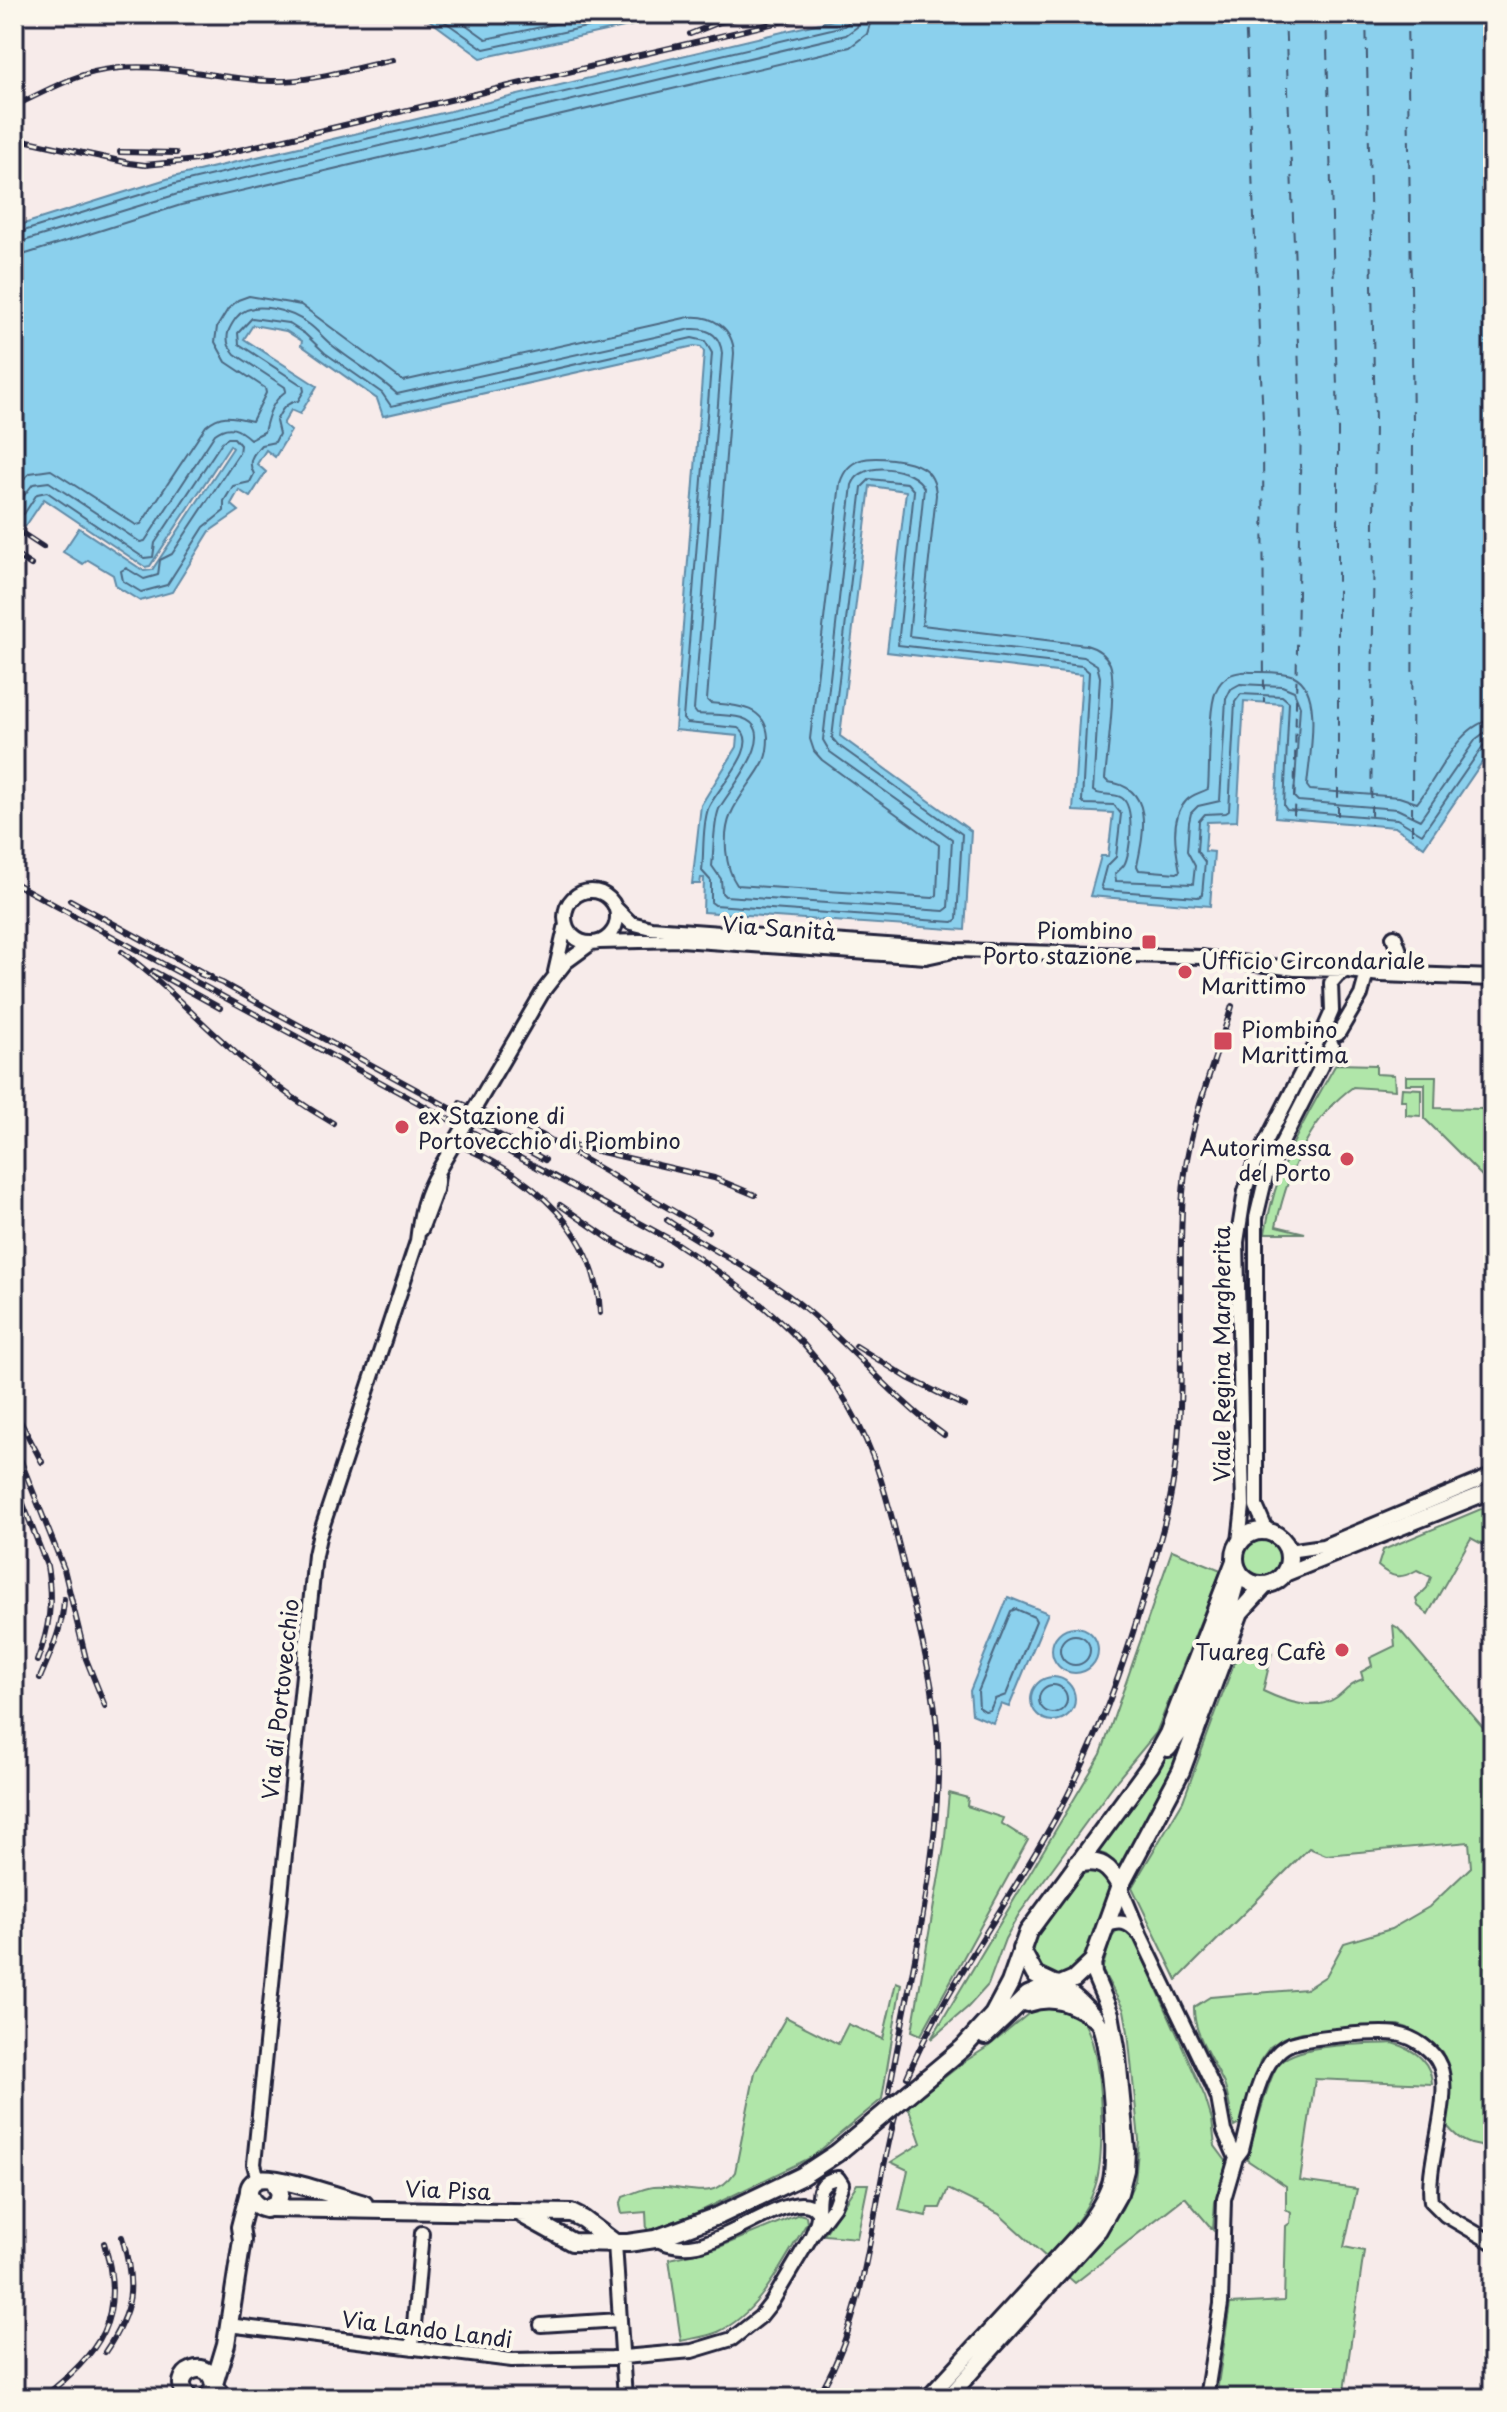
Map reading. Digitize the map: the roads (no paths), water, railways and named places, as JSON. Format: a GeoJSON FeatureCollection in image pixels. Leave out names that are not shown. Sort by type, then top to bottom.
{"type":"FeatureCollection","features":[{"type":"Feature","properties":{"kind":"main road"},"geometry":{"type":"LineString","coordinates":[[615,2243],[655,2239],[733,2209],[802,2176],[837,2153],[963,2048],[999,2005],[1038,1916],[1150,1766],[1168,1734],[1236,1567],[1239,1542],[1257,1531],[1267,1531],[1281,1539],[1288,1551],[1289,1561],[1282,1575],[1265,1585],[1240,1612],[1181,1771],[1120,1886],[1093,1961],[1081,1975],[1028,1995],[987,2035],[963,2048]]}},
{"type":"Feature","properties":{"kind":"main road"},"geometry":{"type":"LineString","coordinates":[[1236,1567],[1249,1582],[1265,1585]]}},
{"type":"Feature","properties":{"kind":"main road"},"geometry":{"type":"LineString","coordinates":[[1077,1864],[1098,1862],[1112,1871],[1120,1886]]}},
{"type":"Feature","properties":{"kind":"main road"},"geometry":{"type":"LineString","coordinates":[[1021,1949],[1035,1975],[1057,1984]]}},
{"type":"Feature","properties":{"kind":"main road"},"geometry":{"type":"LineString","coordinates":[[1007,2017],[1029,2003],[1048,1999],[1070,2002],[1094,2017]]}},
{"type":"Feature","properties":{"kind":"main road"},"geometry":{"type":"LineString","coordinates":[[242,2240],[268,2208],[254,2205],[260,2184]]}},
{"type":"Feature","properties":{"kind":"main road"},"geometry":{"type":"LineString","coordinates":[[210,2391],[226,2344],[242,2240],[240,2227],[260,2184]]}},
{"type":"Feature","properties":{"kind":"main road","name":"Via Pisa"},"geometry":{"type":"LineString","coordinates":[[260,2184],[321,2191],[376,2208]]}},
{"type":"Feature","properties":{"kind":"main road","name":"Via di Portovecchio"},"geometry":{"type":"LineString","coordinates":[[260,2184],[280,2193],[278,2202],[268,2208]]}},
{"type":"Feature","properties":{"kind":"main road","name":"Via Pisa"},"geometry":{"type":"LineString","coordinates":[[268,2208],[563,2213],[583,2219],[615,2243]]}},
{"type":"Feature","properties":{"kind":"main road","name":"Via Pisa"},"geometry":{"type":"LineString","coordinates":[[518,2213],[572,2242],[615,2243]]}},
{"type":"Feature","properties":{"kind":"main road"},"geometry":{"type":"LineString","coordinates":[[556,2233],[557,2221],[563,2213]]}},
{"type":"Feature","properties":{"kind":"main road"},"geometry":{"type":"LineString","coordinates":[[169,2398],[186,2391],[186,2374],[201,2369],[228,2325]]}},
{"type":"Feature","properties":{"kind":"main road"},"geometry":{"type":"LineString","coordinates":[[201,2369],[210,2374],[210,2391]]}},
{"type":"Feature","properties":{"kind":"street","name":"Via Sanità"},"geometry":{"type":"LineString","coordinates":[[566,924],[568,904],[583,892],[603,893],[631,923],[651,928],[956,950],[1201,957],[1295,969]]}},
{"type":"Feature","properties":{"kind":"street"},"geometry":{"type":"LineString","coordinates":[[566,924],[573,936],[596,943],[615,929],[616,908]]}},
{"type":"Feature","properties":{"kind":"street","name":"Via di Portovecchio"},"geometry":{"type":"LineString","coordinates":[[554,975],[566,924]]}},
{"type":"Feature","properties":{"kind":"street"},"geometry":{"type":"LineString","coordinates":[[1394,937],[1404,965],[1415,975]]}},
{"type":"Feature","properties":{"kind":"street","name":"Via Sanità"},"geometry":{"type":"LineString","coordinates":[[596,943],[656,940],[926,957],[956,950]]}},
{"type":"Feature","properties":{"kind":"street","name":"Via di Portovecchio"},"geometry":{"type":"LineString","coordinates":[[260,2184],[254,2164],[319,1537],[432,1202],[438,1171],[554,975],[577,952],[596,943]]}},
{"type":"Feature","properties":{"kind":"street"},"geometry":{"type":"LineString","coordinates":[[1295,969],[1493,978]]}},
{"type":"Feature","properties":{"kind":"street"},"geometry":{"type":"LineString","coordinates":[[1295,969],[1330,987],[1338,975],[1349,970]]}},
{"type":"Feature","properties":{"kind":"street","name":"Viale Regina Margherita"},"geometry":{"type":"LineString","coordinates":[[1267,1531],[1256,1506],[1256,1218],[1267,1172],[1361,995],[1367,973]]}},
{"type":"Feature","properties":{"kind":"street","name":"Viale Regina Margherita"},"geometry":{"type":"LineString","coordinates":[[1239,1542],[1243,1506],[1237,1242],[1253,1167],[1322,1033],[1333,1001],[1330,987]]}},
{"type":"Feature","properties":{"kind":"street"},"geometry":{"type":"LineString","coordinates":[[1333,1001],[1344,1006],[1353,1005]]}},
{"type":"Feature","properties":{"kind":"street"},"geometry":{"type":"LineString","coordinates":[[1288,1551],[1323,1546],[1493,1475]]}},
{"type":"Feature","properties":{"kind":"street"},"geometry":{"type":"LineString","coordinates":[[1282,1575],[1493,1490]]}},
{"type":"Feature","properties":{"kind":"street"},"geometry":{"type":"LineString","coordinates":[[1120,1886],[1218,2098],[1224,2131],[1236,2158],[1235,2170],[1224,2199],[1221,2304],[1206,2398]]}},
{"type":"Feature","properties":{"kind":"street"},"geometry":{"type":"LineString","coordinates":[[1105,1926],[1124,1922],[1141,1936]]}},
{"type":"Feature","properties":{"kind":"street"},"geometry":{"type":"LineString","coordinates":[[928,2398],[1099,2230],[1120,2193],[1126,2170],[1126,2127],[1117,2047],[1111,2014],[1094,1974],[1093,1961]]}},
{"type":"Feature","properties":{"kind":"street"},"geometry":{"type":"LineString","coordinates":[[948,2398],[995,2335],[1082,2231],[1102,2203],[1111,2182],[1115,2145],[1101,2029],[1094,2017],[1057,1984]]}},
{"type":"Feature","properties":{"kind":"street"},"geometry":{"type":"LineString","coordinates":[[1236,2158],[1242,2150],[1263,2077],[1269,2063],[1281,2050],[1308,2039],[1391,2034],[1408,2037],[1432,2054],[1441,2069],[1442,2091],[1431,2201],[1445,2215],[1493,2243]]}},
{"type":"Feature","properties":{"kind":"street"},"geometry":{"type":"LineString","coordinates":[[838,2178],[842,2184],[838,2198],[812,2235],[821,2186],[838,2178]]}},
{"type":"Feature","properties":{"kind":"street"},"geometry":{"type":"LineString","coordinates":[[655,2239],[671,2246],[698,2245],[717,2240],[795,2204],[810,2205],[817,2211]]}},
{"type":"Feature","properties":{"kind":"street"},"geometry":{"type":"LineString","coordinates":[[412,2348],[422,2233]]}},
{"type":"Feature","properties":{"kind":"street","name":"Via Lando Landi"},"geometry":{"type":"LineString","coordinates":[[228,2325],[512,2360],[622,2357],[692,2351],[732,2339],[760,2317],[812,2235]]}},
{"type":"Feature","properties":{"kind":"street"},"geometry":{"type":"LineString","coordinates":[[615,2243],[625,2398]]}},
{"type":"Feature","properties":{"kind":"street"},"geometry":{"type":"LineString","coordinates":[[541,2325],[620,2320]]}},
{"type":"Feature","properties":{"kind":"street"},"geometry":{"type":"LineString","coordinates":[[210,2391],[227,2398]]}},
{"type":"Feature","properties":{"kind":"water"},"geometry":{"type":"Polygon","coordinates":[[[421,14],[684,14],[481,58],[421,14]]]}},
{"type":"Feature","properties":{"kind":"water"},"geometry":{"type":"Polygon","coordinates":[[[858,14],[1493,14],[1493,746],[1424,847],[1395,827],[1275,817],[1282,704],[1244,701],[1237,821],[1207,822],[1205,851],[1214,852],[1210,906],[1090,896],[1101,856],[1108,856],[1113,813],[1073,811],[1082,675],[887,652],[906,491],[870,486],[840,736],[971,831],[965,930],[703,912],[704,878],[701,878],[700,884],[692,884],[701,805],[737,747],[738,736],[675,730],[704,352],[701,347],[694,346],[383,416],[377,399],[301,345],[302,341],[286,331],[253,325],[244,339],[317,386],[300,414],[291,410],[283,424],[291,431],[275,457],[266,450],[257,464],[266,472],[250,497],[239,490],[231,504],[239,511],[210,531],[172,592],[140,601],[116,586],[113,575],[88,560],[83,564],[63,552],[79,528],[144,571],[152,570],[233,448],[230,445],[150,566],[145,567],[44,499],[25,527],[14,520],[14,227],[173,177],[858,14]]]}},
{"type":"Feature","properties":{"kind":"water"},"geometry":{"type":"Polygon","coordinates":[[[1008,1597],[1048,1613],[1009,1707],[1001,1704],[993,1723],[972,1714],[970,1691],[1008,1597]]]}},
{"type":"Feature","properties":{"kind":"water"},"geometry":{"type":"Polygon","coordinates":[[[1075,1627],[1091,1634],[1098,1650],[1091,1666],[1075,1673],[1059,1666],[1052,1650],[1059,1634],[1075,1627]]]}},
{"type":"Feature","properties":{"kind":"water"},"geometry":{"type":"Polygon","coordinates":[[[1053,1677],[1069,1683],[1075,1699],[1069,1715],[1053,1721],[1037,1715],[1031,1699],[1037,1683],[1053,1677]]]}},
{"type":"Feature","properties":{"kind":"railway"},"geometry":{"type":"LineString","coordinates":[[690,34],[720,22],[755,14]]}},
{"type":"Feature","properties":{"kind":"railway"},"geometry":{"type":"LineString","coordinates":[[14,138],[145,165],[197,160],[813,14]]}},
{"type":"Feature","properties":{"kind":"railway"},"geometry":{"type":"LineString","coordinates":[[14,106],[73,79],[116,68],[160,68],[287,81],[393,60]]}},
{"type":"Feature","properties":{"kind":"railway"},"geometry":{"type":"LineString","coordinates":[[120,152],[176,153]]}},
{"type":"Feature","properties":{"kind":"railway"},"geometry":{"type":"LineString","coordinates":[[14,528],[43,547]]}},
{"type":"Feature","properties":{"kind":"railway"},"geometry":{"type":"LineString","coordinates":[[14,554],[31,565]]}},
{"type":"Feature","properties":{"kind":"railway"},"geometry":{"type":"LineString","coordinates":[[14,883],[671,1240],[764,1307],[791,1331],[837,1387],[873,1457],[884,1490],[926,1659],[937,1728],[938,1775],[932,1855],[920,1935],[889,2092]]}},
{"type":"Feature","properties":{"kind":"railway"},"geometry":{"type":"LineString","coordinates":[[70,900],[211,977]]}},
{"type":"Feature","properties":{"kind":"railway"},"geometry":{"type":"LineString","coordinates":[[122,952],[260,1073],[333,1123]]}},
{"type":"Feature","properties":{"kind":"railway"},"geometry":{"type":"LineString","coordinates":[[153,971],[220,1008]]}},
{"type":"Feature","properties":{"kind":"railway"},"geometry":{"type":"LineString","coordinates":[[200,974],[222,983],[545,1160]]}},
{"type":"Feature","properties":{"kind":"railway"},"geometry":{"type":"LineString","coordinates":[[907,2077],[940,2010],[1073,1784],[1105,1713],[1143,1601],[1173,1485],[1178,1444],[1185,1169],[1202,1098],[1232,1006]]}},
{"type":"Feature","properties":{"kind":"railway"},"geometry":{"type":"LineString","coordinates":[[460,1103],[542,1135],[708,1231]]}},
{"type":"Feature","properties":{"kind":"railway"},"geometry":{"type":"LineString","coordinates":[[576,1146],[714,1178],[755,1195]]}},
{"type":"Feature","properties":{"kind":"railway"},"geometry":{"type":"LineString","coordinates":[[468,1149],[516,1176],[538,1193],[575,1234],[588,1258],[600,1313]]}},
{"type":"Feature","properties":{"kind":"railway"},"geometry":{"type":"LineString","coordinates":[[560,1205],[611,1240],[658,1265]]}},
{"type":"Feature","properties":{"kind":"railway"},"geometry":{"type":"LineString","coordinates":[[667,1220],[791,1297],[944,1435]]}},
{"type":"Feature","properties":{"kind":"railway"},"geometry":{"type":"LineString","coordinates":[[856,1346],[908,1378],[965,1406]]}},
{"type":"Feature","properties":{"kind":"railway"},"geometry":{"type":"LineString","coordinates":[[14,1410],[42,1462]]}},
{"type":"Feature","properties":{"kind":"railway"},"geometry":{"type":"LineString","coordinates":[[14,1444],[64,1569],[86,1659],[105,1706]]}},
{"type":"Feature","properties":{"kind":"railway"},"geometry":{"type":"LineString","coordinates":[[14,1480],[47,1566],[49,1579],[49,1614],[37,1661]]}},
{"type":"Feature","properties":{"kind":"railway"},"geometry":{"type":"LineString","coordinates":[[40,1678],[59,1629],[64,1599]]}},
{"type":"Feature","properties":{"kind":"railway"},"geometry":{"type":"LineString","coordinates":[[817,2398],[835,2365],[858,2296],[896,2113]]}},
{"type":"Feature","properties":{"kind":"railway"},"geometry":{"type":"LineString","coordinates":[[105,2352],[122,2323],[130,2297],[129,2270],[122,2237]]}},
{"type":"Feature","properties":{"kind":"railway"},"geometry":{"type":"LineString","coordinates":[[42,2398],[79,2365],[103,2332],[110,2313],[112,2293],[104,2243]]}},
{"type":"Feature","properties":{"kind":"place","name":"Piombino Porto stazione"},"geometry":{"type":"Point","coordinates":[1149,942]}},
{"type":"Feature","properties":{"kind":"place","name":"Ufficio Circondariale Marittimo"},"geometry":{"type":"Point","coordinates":[1185,972]}},
{"type":"Feature","properties":{"kind":"place","name":"Piombino Marittima"},"geometry":{"type":"Point","coordinates":[1223,1041]}},
{"type":"Feature","properties":{"kind":"place","name":"ex Stazione di Portovecchio di Piombino"},"geometry":{"type":"Point","coordinates":[402,1127]}},
{"type":"Feature","properties":{"kind":"place","name":"Autorimessa del Porto"},"geometry":{"type":"Point","coordinates":[1347,1159]}},
{"type":"Feature","properties":{"kind":"place","name":"Tuareg Cafè"},"geometry":{"type":"Point","coordinates":[1342,1650]}}]}
